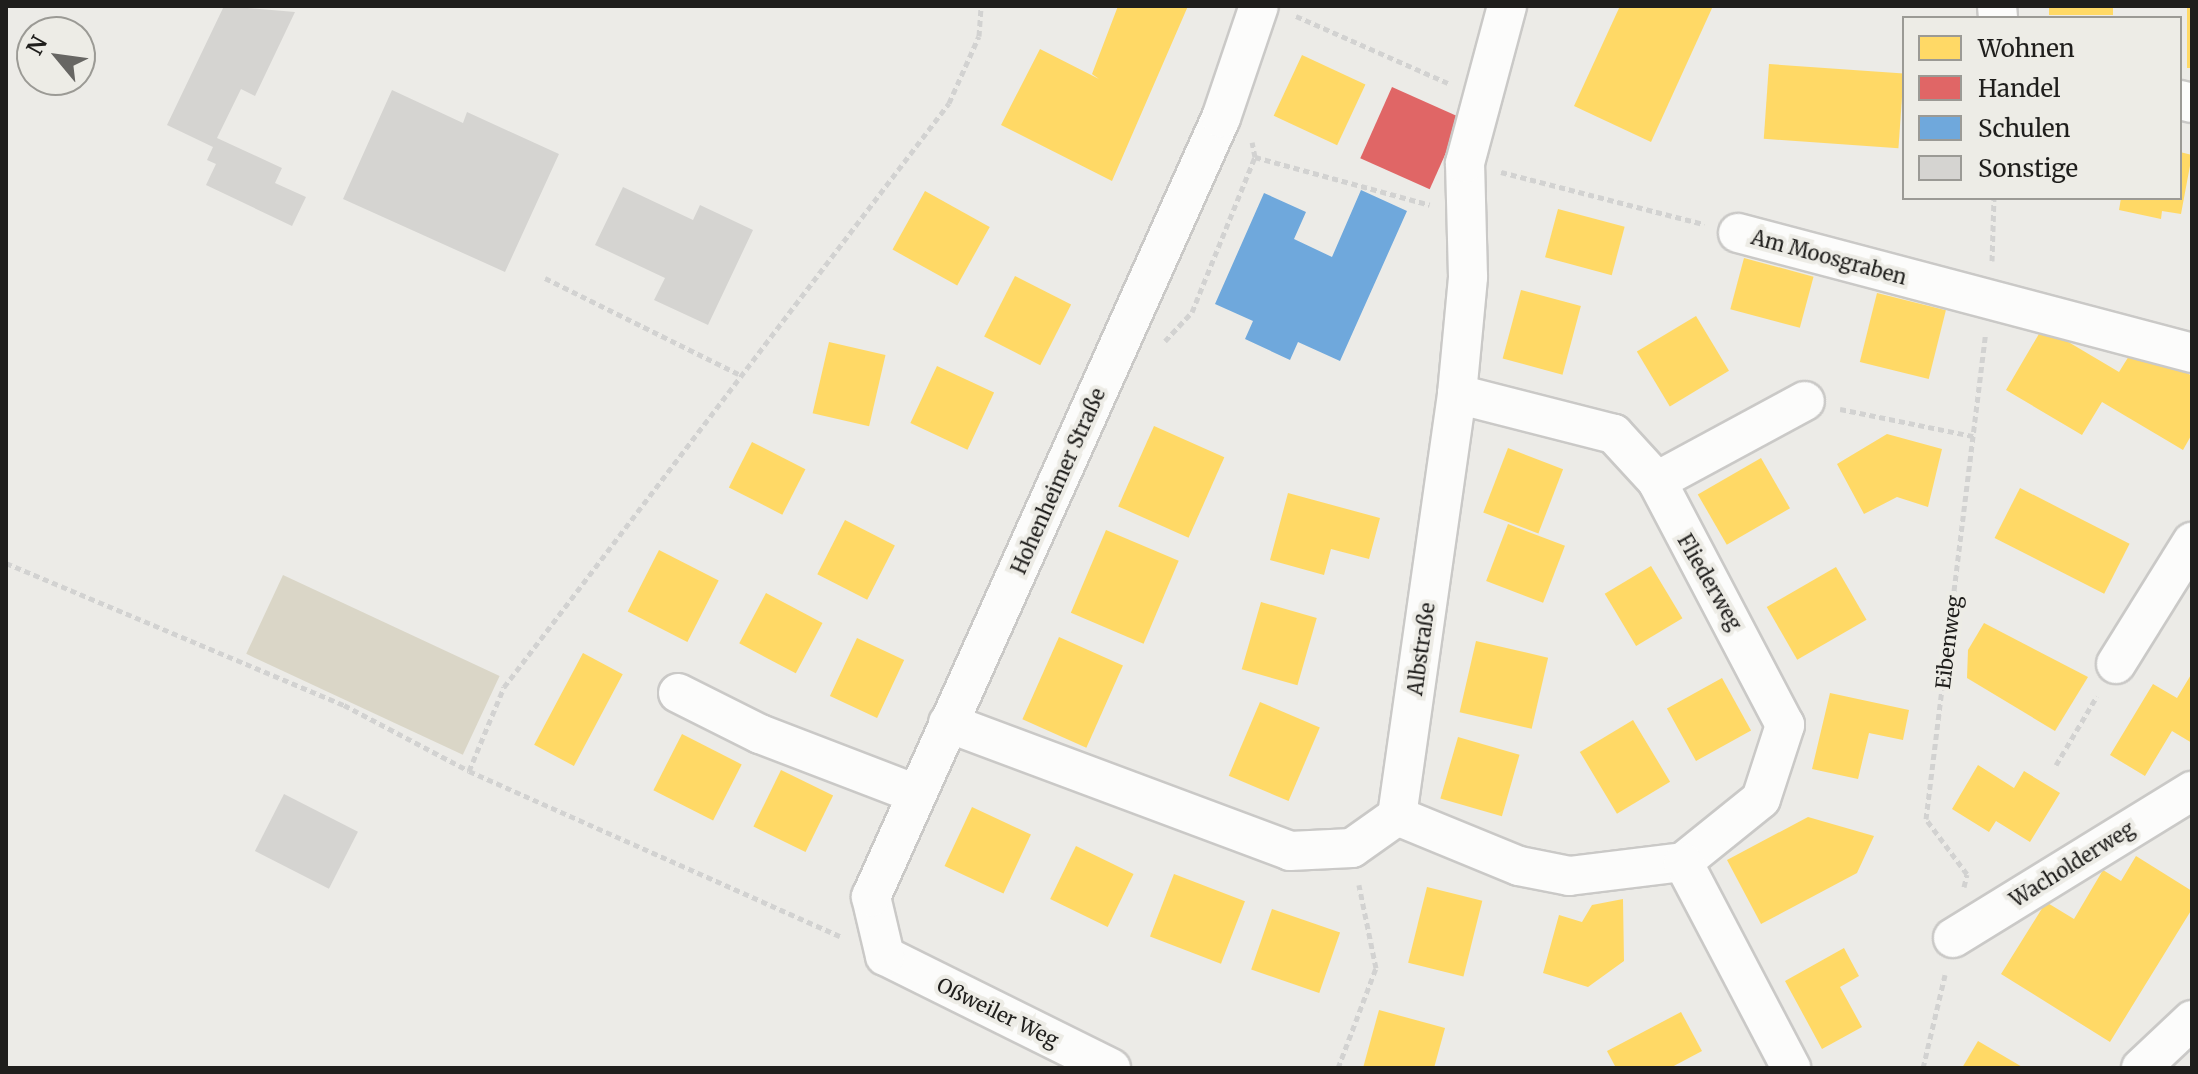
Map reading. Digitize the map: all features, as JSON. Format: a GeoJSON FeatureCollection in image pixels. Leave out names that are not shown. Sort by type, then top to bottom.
{"type":"FeatureCollection","features":[{"type":"Feature","properties":{"kind":"street","name":"Albstraße"},"geometry":{"type":"LineString","coordinates":[[1397,816],[1457,394],[1466,215],[1465,163],[1478,96],[1507,6]]}},
{"type":"Feature","properties":{"kind":"street","name":"Hohenheimer Straße"},"geometry":{"type":"LineString","coordinates":[[885,956],[871,897],[914,793],[1272,8]]}},
{"type":"Feature","properties":{"kind":"street","name":"Am Moosgraben"},"geometry":{"type":"LineString","coordinates":[[1738,233],[2192,353]]}},
{"type":"Feature","properties":{"kind":"street","name":"Fliederweg"},"geometry":{"type":"LineString","coordinates":[[1457,394],[1614,434],[1657,481],[1785,725],[1761,799],[1683,862]]}},
{"type":"Feature","properties":{"kind":"street"},"geometry":{"type":"LineString","coordinates":[[1657,481],[1805,401]]}},
{"type":"Feature","properties":{"kind":"street"},"geometry":{"type":"LineString","coordinates":[[2116,664],[2192,542]]}},
{"type":"Feature","properties":{"kind":"street"},"geometry":{"type":"LineString","coordinates":[[678,693],[760,734],[914,793]]}},
{"type":"Feature","properties":{"kind":"street"},"geometry":{"type":"LineString","coordinates":[[948,723],[1290,851],[1352,848],[1397,816],[1519,866],[1569,876],[1683,862],[1791,1068]]}},
{"type":"Feature","properties":{"kind":"street","name":"Wacholderweg"},"geometry":{"type":"LineString","coordinates":[[1953,938],[2192,791]]}},
{"type":"Feature","properties":{"kind":"street","name":"Oßweiler Weg"},"geometry":{"type":"LineString","coordinates":[[885,956],[1111,1068]]}},
{"type":"Feature","properties":{"kind":"street"},"geometry":{"type":"LineString","coordinates":[[2141,1068],[2192,1020]]}},
{"type":"Feature","properties":{"kind":"path"},"geometry":{"type":"LineString","coordinates":[[469,771],[504,687],[738,374],[949,103],[979,36],[981,6]]}},
{"type":"Feature","properties":{"kind":"path"},"geometry":{"type":"LineString","coordinates":[[1272,8],[1478,96]]}},
{"type":"Feature","properties":{"kind":"path"},"geometry":{"type":"LineString","coordinates":[[1221,118],[1255,157],[1466,215]]}},
{"type":"Feature","properties":{"kind":"path","name":"Am Moosgraben"},"geometry":{"type":"LineString","coordinates":[[1465,163],[1738,233]]}},
{"type":"Feature","properties":{"kind":"path","name":"Eibenweg"},"geometry":{"type":"LineString","coordinates":[[1923,1068],[1967,874],[1926,819],[1989,300],[1994,200]]}},
{"type":"Feature","properties":{"kind":"path"},"geometry":{"type":"LineString","coordinates":[[545,278],[738,374]]}},
{"type":"Feature","properties":{"kind":"path"},"geometry":{"type":"LineString","coordinates":[[1805,401],[1973,436]]}},
{"type":"Feature","properties":{"kind":"path"},"geometry":{"type":"LineString","coordinates":[[6,563],[344,705],[469,771],[885,956]]}},
{"type":"Feature","properties":{"kind":"path"},"geometry":{"type":"LineString","coordinates":[[2056,765],[2116,664]]}},
{"type":"Feature","properties":{"kind":"path"},"geometry":{"type":"LineString","coordinates":[[1338,1068],[1376,968],[1352,848]]}},
{"type":"Feature","properties":{"kind":"shaded area"},"geometry":{"type":"Polygon","coordinates":[[[283,575],[500,676],[463,755],[246,654],[283,575]]]}},
{"type":"Feature","properties":{"kind":"building: Wohnen"},"geometry":{"type":"Polygon","coordinates":[[[1118,6],[1188,6],[1112,181],[1001,125],[1040,49],[1099,79],[1092,74],[1118,6]]]}},
{"type":"Feature","properties":{"kind":"building: Wohnen"},"geometry":{"type":"Polygon","coordinates":[[[1620,6],[1713,6],[1651,142],[1574,106],[1620,6]]]}},
{"type":"Feature","properties":{"kind":"building: Wohnen"},"geometry":{"type":"Polygon","coordinates":[[[2049,6],[2113,6],[2113,15],[2049,15],[2049,6]]]}},
{"type":"Feature","properties":{"kind":"building: Wohnen"},"geometry":{"type":"Polygon","coordinates":[[[2187,6],[2192,6],[2192,68],[2187,68],[2187,6]]]}},
{"type":"Feature","properties":{"kind":"building: Wohnen"},"geometry":{"type":"Polygon","coordinates":[[[1302,55],[1365,85],[1337,145],[1274,116],[1302,55]]]}},
{"type":"Feature","properties":{"kind":"building: Wohnen"},"geometry":{"type":"Polygon","coordinates":[[[1769,64],[1902,73],[1898,148],[1764,139],[1769,64]]]}},
{"type":"Feature","properties":{"kind":"building: Wohnen"},"geometry":{"type":"Polygon","coordinates":[[[2182,152],[2192,155],[2181,214],[2162,211],[2161,219],[2119,210],[2121,200],[2182,200],[2182,152]]]}},
{"type":"Feature","properties":{"kind":"building: Wohnen"},"geometry":{"type":"Polygon","coordinates":[[[925,191],[990,227],[957,285],[893,250],[925,191]]]}},
{"type":"Feature","properties":{"kind":"building: Wohnen"},"geometry":{"type":"Polygon","coordinates":[[[1558,209],[1625,227],[1612,275],[1545,257],[1558,209]]]}},
{"type":"Feature","properties":{"kind":"building: Wohnen"},"geometry":{"type":"Polygon","coordinates":[[[1744,258],[1814,277],[1800,328],[1730,309],[1744,258]]]}},
{"type":"Feature","properties":{"kind":"building: Wohnen"},"geometry":{"type":"Polygon","coordinates":[[[1015,276],[1071,305],[1040,365],[984,337],[1015,276]]]}},
{"type":"Feature","properties":{"kind":"building: Wohnen"},"geometry":{"type":"Polygon","coordinates":[[[1521,290],[1581,306],[1563,375],[1503,359],[1521,290]]]}},
{"type":"Feature","properties":{"kind":"building: Wohnen"},"geometry":{"type":"Polygon","coordinates":[[[1877,293],[1946,310],[1929,379],[1860,362],[1877,293]]]}},
{"type":"Feature","properties":{"kind":"building: Wohnen"},"geometry":{"type":"Polygon","coordinates":[[[1696,316],[1729,371],[1670,406],[1637,352],[1696,316]]]}},
{"type":"Feature","properties":{"kind":"building: Wohnen"},"geometry":{"type":"Polygon","coordinates":[[[2043,327],[2119,372],[2137,343],[2192,376],[2192,434],[2183,450],[2102,402],[2082,435],[2006,390],[2043,327]]]}},
{"type":"Feature","properties":{"kind":"building: Wohnen"},"geometry":{"type":"Polygon","coordinates":[[[829,342],[886,355],[869,426],[813,413],[829,342]]]}},
{"type":"Feature","properties":{"kind":"building: Wohnen"},"geometry":{"type":"Polygon","coordinates":[[[937,366],[994,393],[967,450],[910,423],[937,366]]]}},
{"type":"Feature","properties":{"kind":"building: Wohnen"},"geometry":{"type":"Polygon","coordinates":[[[1154,426],[1224,457],[1189,538],[1118,506],[1154,426]]]}},
{"type":"Feature","properties":{"kind":"building: Wohnen"},"geometry":{"type":"Polygon","coordinates":[[[1887,434],[1942,449],[1928,507],[1897,497],[1864,514],[1837,464],[1887,434]]]}},
{"type":"Feature","properties":{"kind":"building: Wohnen"},"geometry":{"type":"Polygon","coordinates":[[[752,442],[805,469],[782,515],[729,487],[752,442]]]}},
{"type":"Feature","properties":{"kind":"building: Wohnen"},"geometry":{"type":"Polygon","coordinates":[[[1508,448],[1563,469],[1538,534],[1483,512],[1508,448]]]}},
{"type":"Feature","properties":{"kind":"building: Wohnen"},"geometry":{"type":"Polygon","coordinates":[[[1761,458],[1790,508],[1727,545],[1698,494],[1761,458]]]}},
{"type":"Feature","properties":{"kind":"building: Wohnen"},"geometry":{"type":"Polygon","coordinates":[[[2020,488],[2130,544],[2104,594],[1995,538],[2020,488]]]}},
{"type":"Feature","properties":{"kind":"building: Wohnen"},"geometry":{"type":"Polygon","coordinates":[[[1288,493],[1380,518],[1369,559],[1331,549],[1324,575],[1270,560],[1288,493]]]}},
{"type":"Feature","properties":{"kind":"building: Wohnen"},"geometry":{"type":"Polygon","coordinates":[[[845,520],[895,545],[867,600],[817,574],[845,520]]]}},
{"type":"Feature","properties":{"kind":"building: Wohnen"},"geometry":{"type":"Polygon","coordinates":[[[1508,524],[1565,546],[1543,603],[1486,581],[1508,524]]]}},
{"type":"Feature","properties":{"kind":"building: Wohnen"},"geometry":{"type":"Polygon","coordinates":[[[1106,530],[1179,561],[1144,644],[1071,613],[1106,530]]]}},
{"type":"Feature","properties":{"kind":"building: Wohnen"},"geometry":{"type":"Polygon","coordinates":[[[659,550],[719,580],[687,642],[628,611],[659,550]]]}},
{"type":"Feature","properties":{"kind":"building: Wohnen"},"geometry":{"type":"Polygon","coordinates":[[[1651,566],[1682,618],[1636,646],[1605,594],[1651,566]]]}},
{"type":"Feature","properties":{"kind":"building: Wohnen"},"geometry":{"type":"Polygon","coordinates":[[[1836,567],[1866,620],[1797,660],[1767,607],[1836,567]]]}},
{"type":"Feature","properties":{"kind":"building: Wohnen"},"geometry":{"type":"Polygon","coordinates":[[[766,593],[823,623],[796,673],[739,643],[766,593]]]}},
{"type":"Feature","properties":{"kind":"building: Wohnen"},"geometry":{"type":"Polygon","coordinates":[[[1261,602],[1317,618],[1297,685],[1242,669],[1261,602]]]}},
{"type":"Feature","properties":{"kind":"building: Wohnen"},"geometry":{"type":"Polygon","coordinates":[[[1984,623],[2088,677],[2055,731],[1967,678],[1968,650],[1984,623]]]}},
{"type":"Feature","properties":{"kind":"building: Wohnen"},"geometry":{"type":"Polygon","coordinates":[[[1059,637],[1123,665],[1086,748],[1022,719],[1059,637]]]}},
{"type":"Feature","properties":{"kind":"building: Wohnen"},"geometry":{"type":"Polygon","coordinates":[[[857,638],[904,660],[877,718],[830,696],[857,638]]]}},
{"type":"Feature","properties":{"kind":"building: Wohnen"},"geometry":{"type":"Polygon","coordinates":[[[1476,641],[1548,658],[1532,729],[1460,712],[1476,641]]]}},
{"type":"Feature","properties":{"kind":"building: Wohnen"},"geometry":{"type":"Polygon","coordinates":[[[583,653],[623,674],[574,766],[534,745],[583,653]]]}},
{"type":"Feature","properties":{"kind":"building: Wohnen"},"geometry":{"type":"Polygon","coordinates":[[[2192,673],[2192,743],[2172,731],[2145,776],[2110,755],[2153,684],[2177,698],[2192,673]]]}},
{"type":"Feature","properties":{"kind":"building: Wohnen"},"geometry":{"type":"Polygon","coordinates":[[[1722,678],[1751,730],[1696,761],[1667,709],[1722,678]]]}},
{"type":"Feature","properties":{"kind":"building: Wohnen"},"geometry":{"type":"Polygon","coordinates":[[[1830,693],[1909,710],[1903,740],[1869,733],[1858,779],[1812,769],[1830,693]]]}},
{"type":"Feature","properties":{"kind":"building: Wohnen"},"geometry":{"type":"Polygon","coordinates":[[[1260,702],[1320,727],[1289,801],[1229,776],[1260,702]]]}},
{"type":"Feature","properties":{"kind":"building: Wohnen"},"geometry":{"type":"Polygon","coordinates":[[[1633,720],[1670,782],[1617,814],[1580,752],[1633,720]]]}},
{"type":"Feature","properties":{"kind":"building: Wohnen"},"geometry":{"type":"Polygon","coordinates":[[[682,734],[742,764],[713,821],[653,790],[682,734]]]}},
{"type":"Feature","properties":{"kind":"building: Wohnen"},"geometry":{"type":"Polygon","coordinates":[[[1458,737],[1520,755],[1502,816],[1440,799],[1458,737]]]}},
{"type":"Feature","properties":{"kind":"building: Wohnen"},"geometry":{"type":"Polygon","coordinates":[[[1978,765],[2014,788],[2024,771],[2060,793],[2030,842],[1996,821],[1989,832],[1952,809],[1978,765]]]}},
{"type":"Feature","properties":{"kind":"building: Wohnen"},"geometry":{"type":"Polygon","coordinates":[[[781,770],[833,795],[806,852],[753,827],[781,770]]]}},
{"type":"Feature","properties":{"kind":"building: Wohnen"},"geometry":{"type":"Polygon","coordinates":[[[972,807],[1031,834],[1003,893],[945,866],[972,807]]]}},
{"type":"Feature","properties":{"kind":"building: Wohnen"},"geometry":{"type":"Polygon","coordinates":[[[1808,817],[1874,836],[1857,873],[1761,924],[1727,860],[1808,817]]]}},
{"type":"Feature","properties":{"kind":"building: Wohnen"},"geometry":{"type":"Polygon","coordinates":[[[1076,846],[1134,874],[1108,927],[1050,899],[1076,846]]]}},
{"type":"Feature","properties":{"kind":"building: Wohnen"},"geometry":{"type":"Polygon","coordinates":[[[2136,856],[2192,891],[2192,909],[2110,1042],[2001,974],[2046,902],[2074,919],[2103,870],[2121,881],[2136,856]]]}},
{"type":"Feature","properties":{"kind":"building: Wohnen"},"geometry":{"type":"Polygon","coordinates":[[[1174,874],[1245,901],[1221,964],[1150,937],[1174,874]]]}},
{"type":"Feature","properties":{"kind":"building: Wohnen"},"geometry":{"type":"Polygon","coordinates":[[[1427,887],[1482,901],[1463,976],[1408,963],[1427,887]]]}},
{"type":"Feature","properties":{"kind":"building: Wohnen"},"geometry":{"type":"Polygon","coordinates":[[[1623,899],[1624,961],[1588,987],[1543,973],[1559,915],[1582,922],[1592,905],[1623,899]]]}},
{"type":"Feature","properties":{"kind":"building: Wohnen"},"geometry":{"type":"Polygon","coordinates":[[[1272,909],[1340,932],[1319,993],[1251,970],[1272,909]]]}},
{"type":"Feature","properties":{"kind":"building: Wohnen"},"geometry":{"type":"Polygon","coordinates":[[[1844,948],[1859,976],[1840,987],[1862,1027],[1822,1049],[1785,981],[1844,948]]]}},
{"type":"Feature","properties":{"kind":"building: Wohnen"},"geometry":{"type":"Polygon","coordinates":[[[1379,1010],[1445,1028],[1434,1068],[1363,1068],[1379,1010]]]}},
{"type":"Feature","properties":{"kind":"building: Wohnen"},"geometry":{"type":"Polygon","coordinates":[[[1681,1012],[1702,1051],[1670,1068],[1616,1068],[1607,1051],[1681,1012]]]}},
{"type":"Feature","properties":{"kind":"building: Wohnen"},"geometry":{"type":"Polygon","coordinates":[[[1978,1041],[2024,1068],[1962,1068],[1978,1041]]]}},
{"type":"Feature","properties":{"kind":"building: Handel"},"geometry":{"type":"Polygon","coordinates":[[[1392,87],[1461,118],[1430,189],[1360,158],[1392,87]]]}},
{"type":"Feature","properties":{"kind":"building: Schulen"},"geometry":{"type":"Polygon","coordinates":[[[1361,190],[1407,211],[1340,361],[1298,342],[1290,360],[1245,339],[1253,321],[1215,304],[1264,193],[1306,212],[1294,239],[1332,257],[1361,190]]]}},
{"type":"Feature","properties":{"kind":"building: Sonstige"},"geometry":{"type":"Polygon","coordinates":[[[224,6],[295,12],[255,96],[241,89],[217,138],[282,168],[275,183],[306,197],[292,226],[206,185],[216,164],[207,160],[213,147],[167,125],[224,6]]]}},
{"type":"Feature","properties":{"kind":"building: Sonstige"},"geometry":{"type":"Polygon","coordinates":[[[392,90],[463,123],[467,112],[559,154],[505,272],[343,199],[392,90]]]}},
{"type":"Feature","properties":{"kind":"building: Sonstige"},"geometry":{"type":"Polygon","coordinates":[[[623,187],[693,220],[700,205],[753,230],[708,325],[654,300],[665,278],[595,245],[623,187]]]}},
{"type":"Feature","properties":{"kind":"building: Sonstige"},"geometry":{"type":"Polygon","coordinates":[[[284,794],[358,832],[329,889],[255,851],[284,794]]]}}]}
